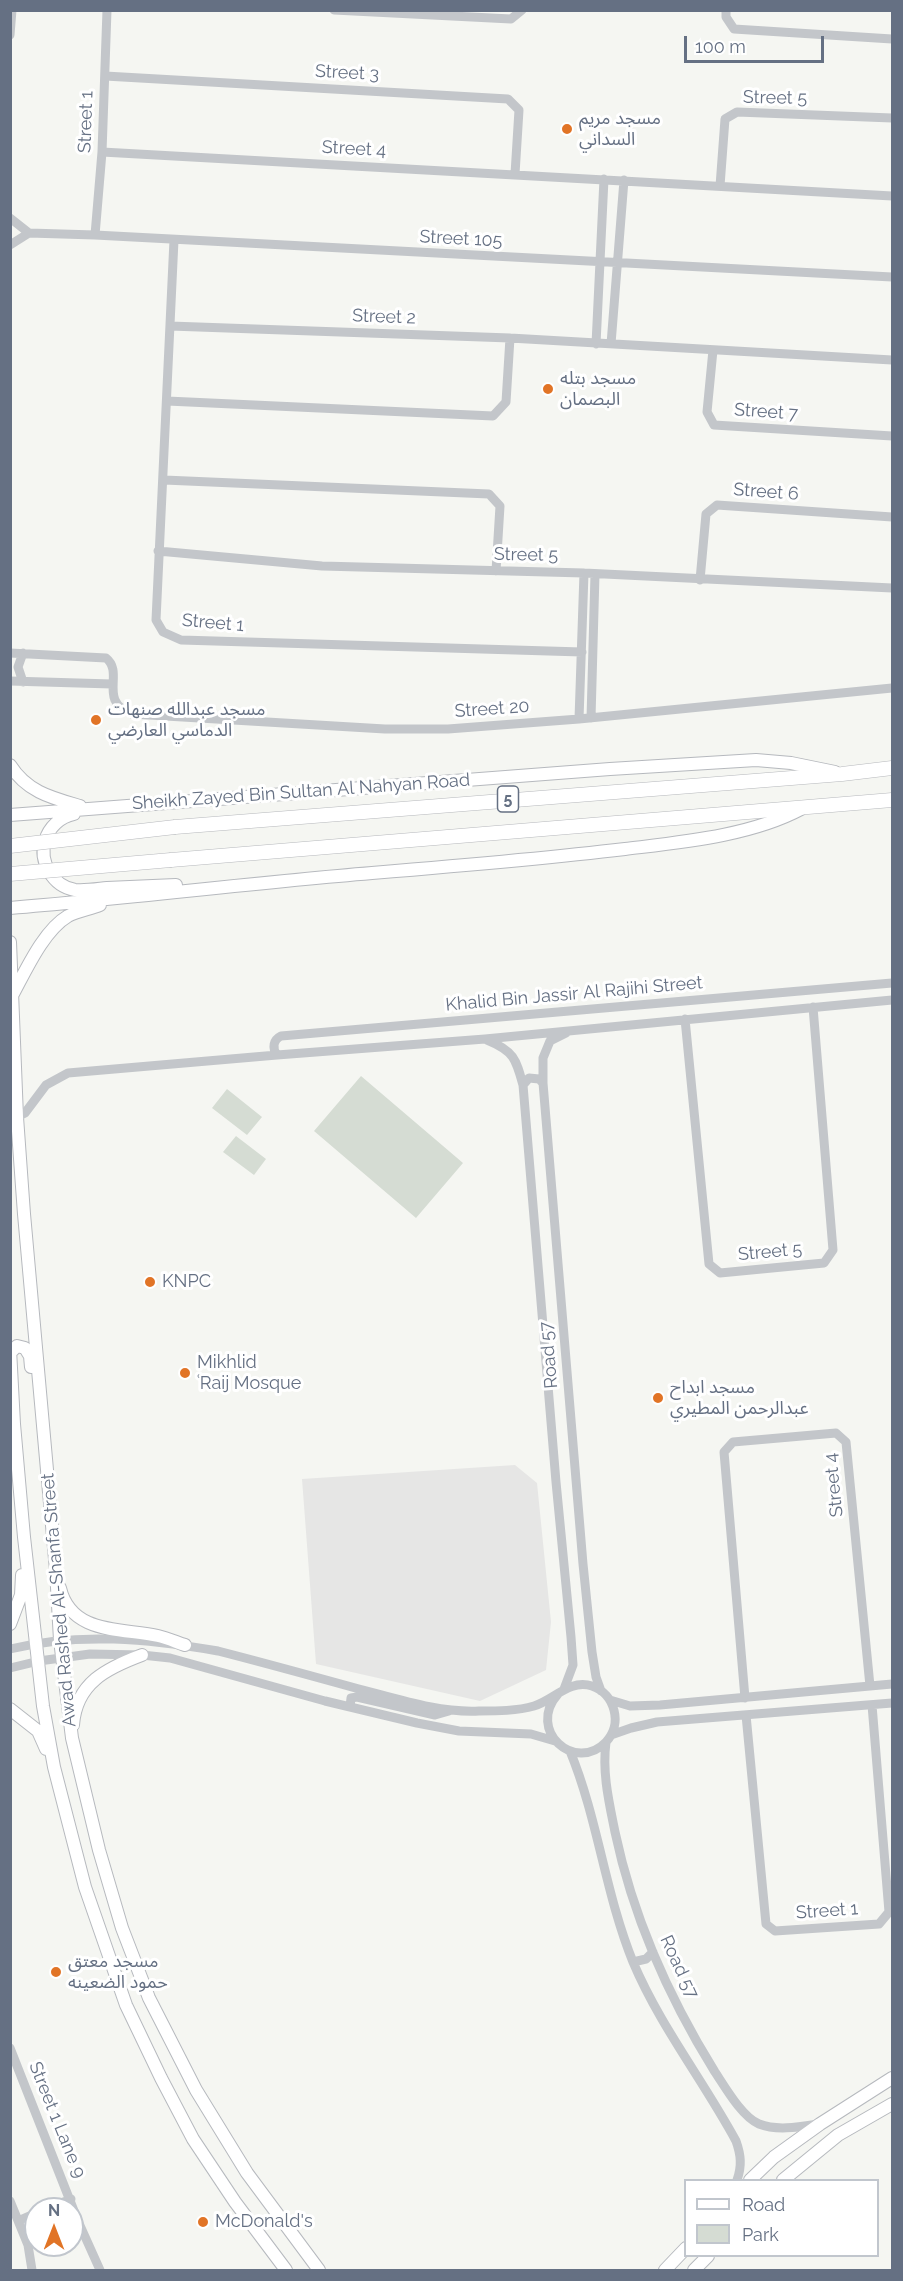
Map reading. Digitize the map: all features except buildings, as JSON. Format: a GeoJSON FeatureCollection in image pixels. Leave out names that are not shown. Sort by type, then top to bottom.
{"type":"FeatureCollection","features":[{"type":"Feature","properties":{"kind":"highway","name":"Sheikh Zayed Bin Sultan Al Nahyan Road"},"geometry":{"type":"LineString","coordinates":[[10,846],[175,827],[842,774],[892,768]]}},
{"type":"Feature","properties":{"kind":"highway","name":"5"},"geometry":{"type":"LineString","coordinates":[[10,874],[892,800]]}},
{"type":"Feature","properties":{"kind":"main road","name":"Sheikh Zayed Bin Sultan Al Nahyan Road"},"geometry":{"type":"LineString","coordinates":[[10,815],[756,760],[808,766],[842,774]]}},
{"type":"Feature","properties":{"kind":"main road"},"geometry":{"type":"LineString","coordinates":[[10,765],[26,784],[44,796],[90,808]]}},
{"type":"Feature","properties":{"kind":"main road"},"geometry":{"type":"LineString","coordinates":[[290,793],[71,814],[58,821],[48,832],[44,856],[51,874],[58,882],[76,890],[305,878],[534,860],[668,844],[766,824],[801,809]]}},
{"type":"Feature","properties":{"kind":"main road"},"geometry":{"type":"LineString","coordinates":[[10,908],[305,878]]}},
{"type":"Feature","properties":{"kind":"main road"},"geometry":{"type":"LineString","coordinates":[[12,995],[31,960],[54,928],[68,917],[115,899]]}},
{"type":"Feature","properties":{"kind":"main road","name":"Awad Rashed Al-Shanfa Street"},"geometry":{"type":"LineString","coordinates":[[10,942],[14,1100],[48,1472],[60,1640],[72,1738],[99,1850],[119,1917],[148,1998],[196,2090],[247,2173],[319,2271]]}},
{"type":"Feature","properties":{"kind":"main road"},"geometry":{"type":"LineString","coordinates":[[11,1351],[17,1346],[28,1351],[39,1443],[43,1463],[48,1472]]}},
{"type":"Feature","properties":{"kind":"main road","name":"Awad Rashed Al-Shanfa Street"},"geometry":{"type":"LineString","coordinates":[[11,1351],[14,1424],[24,1537],[44,1706],[54,1767],[85,1887],[126,2004],[161,2078],[193,2139],[235,2202],[286,2271]]}},
{"type":"Feature","properties":{"kind":"main road"},"geometry":{"type":"LineString","coordinates":[[10,1624],[21,1594],[24,1537]]}},
{"type":"Feature","properties":{"kind":"main road"},"geometry":{"type":"LineString","coordinates":[[56,1570],[66,1600],[76,1613],[90,1623],[113,1631],[159,1636],[185,1645]]}},
{"type":"Feature","properties":{"kind":"main road"},"geometry":{"type":"LineString","coordinates":[[72,1738],[77,1706],[88,1686],[111,1668],[142,1655]]}},
{"type":"Feature","properties":{"kind":"main road"},"geometry":{"type":"LineString","coordinates":[[10,1709],[38,1731],[54,1767]]}},
{"type":"Feature","properties":{"kind":"main road"},"geometry":{"type":"LineString","coordinates":[[752,2179],[774,2157],[820,2124],[892,2078]]}},
{"type":"Feature","properties":{"kind":"main road"},"geometry":{"type":"LineString","coordinates":[[785,2179],[838,2135],[892,2104]]}},
{"type":"Feature","properties":{"kind":"main road"},"geometry":{"type":"LineString","coordinates":[[665,2271],[684,2250]]}},
{"type":"Feature","properties":{"kind":"main road"},"geometry":{"type":"LineString","coordinates":[[694,2271],[707,2257]]}},
{"type":"Feature","properties":{"kind":"street"},"geometry":{"type":"LineString","coordinates":[[10,35],[12,10]]}},
{"type":"Feature","properties":{"kind":"street","name":"Street 1"},"geometry":{"type":"LineString","coordinates":[[95,235],[102,152],[107,10]]}},
{"type":"Feature","properties":{"kind":"street"},"geometry":{"type":"LineString","coordinates":[[334,10],[511,19],[522,10]]}},
{"type":"Feature","properties":{"kind":"street"},"geometry":{"type":"LineString","coordinates":[[726,10],[726,17],[734,28],[892,39]]}},
{"type":"Feature","properties":{"kind":"street","name":"Street 3"},"geometry":{"type":"LineString","coordinates":[[105,76],[508,99],[519,110],[515,174]]}},
{"type":"Feature","properties":{"kind":"street","name":"Street 5"},"geometry":{"type":"LineString","coordinates":[[720,186],[725,119],[736,112],[892,118]]}},
{"type":"Feature","properties":{"kind":"street","name":"Street 4"},"geometry":{"type":"LineString","coordinates":[[102,152],[892,196]]}},
{"type":"Feature","properties":{"kind":"street"},"geometry":{"type":"LineString","coordinates":[[596,344],[604,179]]}},
{"type":"Feature","properties":{"kind":"street"},"geometry":{"type":"LineString","coordinates":[[612,345],[624,180]]}},
{"type":"Feature","properties":{"kind":"street"},"geometry":{"type":"LineString","coordinates":[[10,218],[29,233],[10,245]]}},
{"type":"Feature","properties":{"kind":"street","name":"Street 105"},"geometry":{"type":"LineString","coordinates":[[29,233],[892,277]]}},
{"type":"Feature","properties":{"kind":"street","name":"Street 1"},"geometry":{"type":"LineString","coordinates":[[174,240],[156,620],[164,632],[181,640],[582,652]]}},
{"type":"Feature","properties":{"kind":"street","name":"Street 2"},"geometry":{"type":"LineString","coordinates":[[170,326],[510,338],[892,360]]}},
{"type":"Feature","properties":{"kind":"street"},"geometry":{"type":"LineString","coordinates":[[167,401],[493,416],[506,402],[510,338]]}},
{"type":"Feature","properties":{"kind":"street","name":"Street 7"},"geometry":{"type":"LineString","coordinates":[[713,350],[707,412],[714,425],[892,436]]}},
{"type":"Feature","properties":{"kind":"street"},"geometry":{"type":"LineString","coordinates":[[164,480],[489,494],[500,506],[496,571]]}},
{"type":"Feature","properties":{"kind":"street","name":"Street 6"},"geometry":{"type":"LineString","coordinates":[[700,580],[706,514],[717,505],[892,517]]}},
{"type":"Feature","properties":{"kind":"street","name":"Street 5"},"geometry":{"type":"LineString","coordinates":[[158,551],[322,566],[584,573],[892,588]]}},
{"type":"Feature","properties":{"kind":"street"},"geometry":{"type":"LineString","coordinates":[[579,719],[584,573]]}},
{"type":"Feature","properties":{"kind":"street"},"geometry":{"type":"LineString","coordinates":[[591,718],[595,574]]}},
{"type":"Feature","properties":{"kind":"street","name":"Street 20"},"geometry":{"type":"LineString","coordinates":[[10,652],[106,658],[112,666],[112,695],[117,705],[126,712],[416,729],[479,728],[892,688]]}},
{"type":"Feature","properties":{"kind":"street"},"geometry":{"type":"LineString","coordinates":[[22,682],[18,667],[23,653]]}},
{"type":"Feature","properties":{"kind":"street"},"geometry":{"type":"LineString","coordinates":[[10,681],[112,684]]}},
{"type":"Feature","properties":{"kind":"street","name":"Khalid Bin Jassir Al Rajihi Street"},"geometry":{"type":"LineString","coordinates":[[277,1055],[274,1044],[281,1036],[892,983]]}},
{"type":"Feature","properties":{"kind":"street","name":"Khalid Bin Jassir Al Rajihi Street"},"geometry":{"type":"LineString","coordinates":[[17,1117],[25,1113],[46,1085],[68,1073],[485,1040],[892,1000]]}},
{"type":"Feature","properties":{"kind":"street","name":"Street 5"},"geometry":{"type":"LineString","coordinates":[[685,1019],[709,1264],[720,1273],[732,1272],[824,1263],[833,1250],[813,1007]]}},
{"type":"Feature","properties":{"kind":"street","name":"Road 57"},"geometry":{"type":"LineString","coordinates":[[572,1030],[550,1041],[543,1058],[543,1083],[583,1564],[592,1652],[596,1677],[602,1691]]}},
{"type":"Feature","properties":{"kind":"street","name":"Road 57"},"geometry":{"type":"LineString","coordinates":[[485,1040],[504,1047],[516,1060],[523,1085],[573,1665],[561,1691]]}},
{"type":"Feature","properties":{"kind":"street"},"geometry":{"type":"LineString","coordinates":[[523,1085],[529,1078],[539,1079],[543,1083]]}},
{"type":"Feature","properties":{"kind":"street","name":"Street 4"},"geometry":{"type":"LineString","coordinates":[[745,1698],[724,1452],[733,1442],[836,1433],[846,1442],[870,1686]]}},
{"type":"Feature","properties":{"kind":"street"},"geometry":{"type":"LineString","coordinates":[[564,1565],[567,1568],[576,1569],[583,1564]]}},
{"type":"Feature","properties":{"kind":"street"},"geometry":{"type":"LineString","coordinates":[[567,1587],[573,1582],[585,1584]]}},
{"type":"Feature","properties":{"kind":"street"},"geometry":{"type":"LineString","coordinates":[[10,1649],[60,1640],[117,1639],[185,1645],[218,1651],[451,1711],[478,1712],[531,1707],[544,1703],[561,1691],[575,1685],[586,1685],[602,1691],[610,1701],[615,1718],[609,1739]]}},
{"type":"Feature","properties":{"kind":"street"},"geometry":{"type":"LineString","coordinates":[[10,1668],[39,1660],[90,1654],[142,1655],[181,1661],[399,1720],[459,1731],[531,1734],[555,1741],[570,1751],[590,1752],[631,1728],[657,1722],[892,1703]]}},
{"type":"Feature","properties":{"kind":"street"},"geometry":{"type":"LineString","coordinates":[[610,1701],[630,1706],[660,1705],[892,1684]]}},
{"type":"Feature","properties":{"kind":"street"},"geometry":{"type":"LineString","coordinates":[[555,1741],[549,1730],[547,1717],[550,1704],[561,1691]]}},
{"type":"Feature","properties":{"kind":"street"},"geometry":{"type":"LineString","coordinates":[[350,1707],[351,1698],[357,1697],[435,1715],[451,1711]]}},
{"type":"Feature","properties":{"kind":"street","name":"Street 1"},"geometry":{"type":"LineString","coordinates":[[746,1715],[766,1924],[775,1931],[879,1924],[889,1912],[872,1705]]}},
{"type":"Feature","properties":{"kind":"street","name":"Road 57"},"geometry":{"type":"LineString","coordinates":[[609,1739],[604,1759],[607,1786],[619,1850],[637,1913],[653,1952],[700,2048],[746,2115],[758,2123],[771,2127],[793,2128],[820,2124]]}},
{"type":"Feature","properties":{"kind":"street","name":"Road 57"},"geometry":{"type":"LineString","coordinates":[[570,1751],[588,1801],[594,1835],[611,1900],[633,1962],[668,2032],[736,2141],[741,2154],[741,2169],[738,2179]]}},
{"type":"Feature","properties":{"kind":"street"},"geometry":{"type":"LineString","coordinates":[[633,1962],[646,1959],[653,1952]]}},
{"type":"Feature","properties":{"kind":"street","name":"Street 1 Lane 9"},"geometry":{"type":"LineString","coordinates":[[10,2048],[70,2197]]}},
{"type":"Feature","properties":{"kind":"street"},"geometry":{"type":"LineString","coordinates":[[10,2200],[20,2220],[28,2245],[32,2271]]}},
{"type":"Feature","properties":{"kind":"street"},"geometry":{"type":"LineString","coordinates":[[20,2220],[24,2218]]}},
{"type":"Feature","properties":{"kind":"street","name":"Street 1 Lane 9"},"geometry":{"type":"LineString","coordinates":[[84,2231],[100,2271]]}},
{"type":"Feature","properties":{"kind":"shaded area"},"geometry":{"type":"Polygon","coordinates":[[[515,1465],[537,1483],[551,1622],[546,1670],[480,1701],[316,1664],[302,1479],[515,1465]]]}},
{"type":"Feature","properties":{"kind":"green space"},"geometry":{"type":"Polygon","coordinates":[[[361,1076],[463,1163],[416,1218],[314,1131],[361,1076]]]}},
{"type":"Feature","properties":{"kind":"green space"},"geometry":{"type":"Polygon","coordinates":[[[227,1089],[262,1117],[247,1135],[212,1108],[227,1089]]]}},
{"type":"Feature","properties":{"kind":"green space"},"geometry":{"type":"Polygon","coordinates":[[[236,1136],[266,1159],[254,1175],[223,1152],[236,1136]]]}},
{"type":"Feature","properties":{"kind":"place","name":"مسجد مريم السداني"},"geometry":{"type":"Point","coordinates":[567,129]}},
{"type":"Feature","properties":{"kind":"place","name":"مسجد بتله البصمان"},"geometry":{"type":"Point","coordinates":[548,389]}},
{"type":"Feature","properties":{"kind":"place","name":"مسجد عبدالله صنهات الدماسي العارضي"},"geometry":{"type":"Point","coordinates":[96,720]}},
{"type":"Feature","properties":{"kind":"place","name":"KNPC"},"geometry":{"type":"Point","coordinates":[150,1282]}},
{"type":"Feature","properties":{"kind":"place","name":"Mikhlid ʿRaij Mosque"},"geometry":{"type":"Point","coordinates":[185,1373]}},
{"type":"Feature","properties":{"kind":"place","name":"مسجد ابداح عبدالرحمن المطيري"},"geometry":{"type":"Point","coordinates":[658,1398]}},
{"type":"Feature","properties":{"kind":"place","name":"مسجد معتق حمود الضعينه"},"geometry":{"type":"Point","coordinates":[56,1972]}},
{"type":"Feature","properties":{"kind":"place","name":"McDonald's"},"geometry":{"type":"Point","coordinates":[203,2222]}}]}
